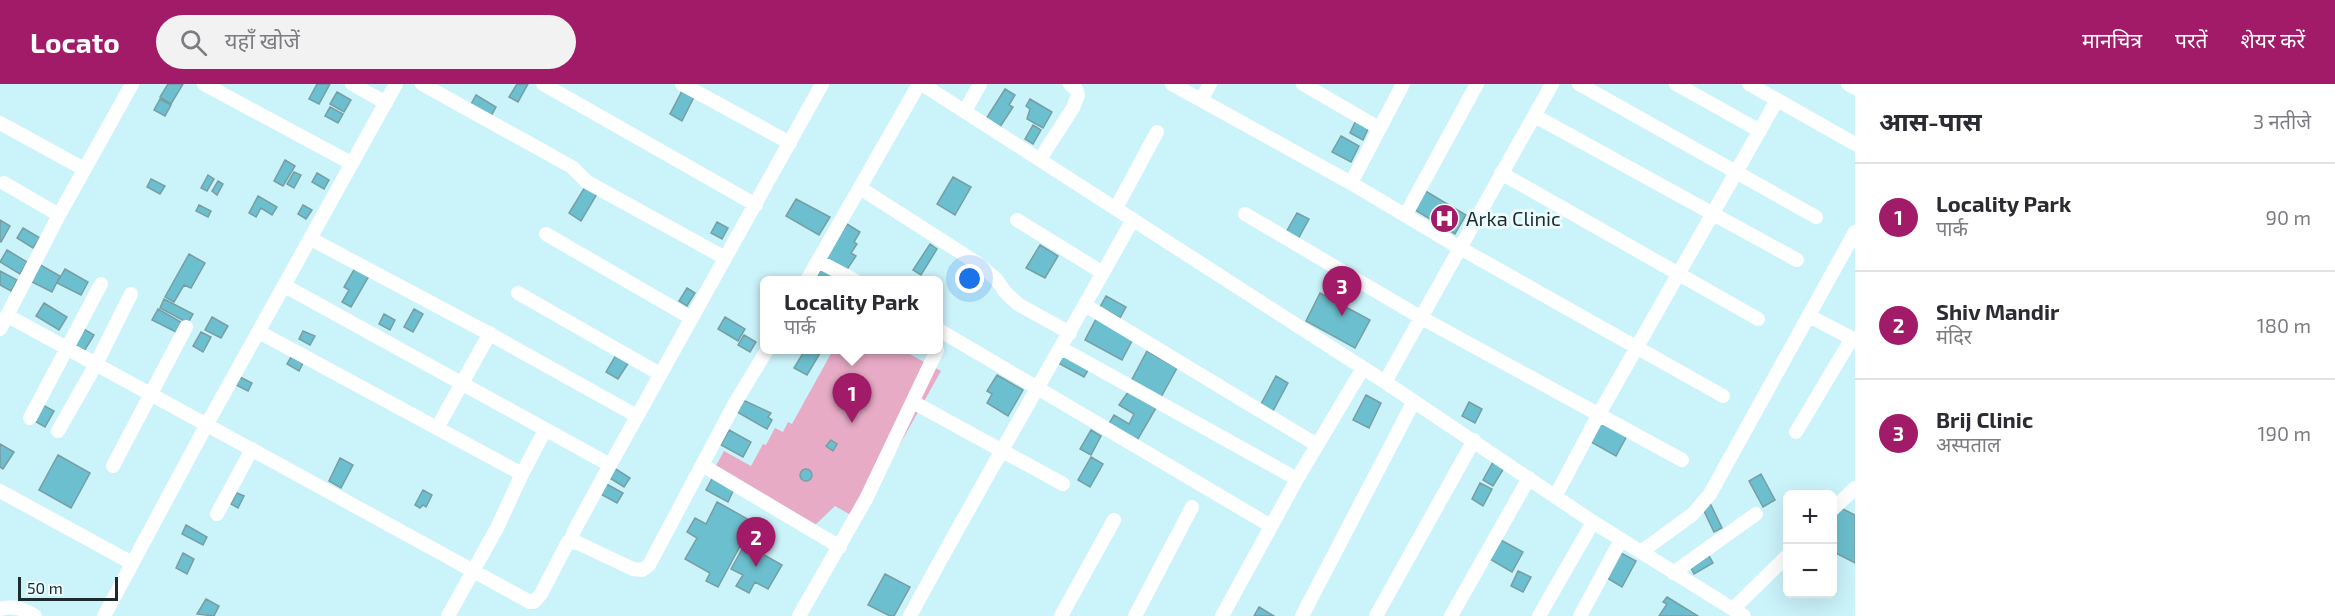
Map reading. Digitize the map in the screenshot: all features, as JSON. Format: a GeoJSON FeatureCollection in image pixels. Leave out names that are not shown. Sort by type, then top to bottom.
{"type":"FeatureCollection","features":[{"type":"Feature","properties":{"kind":"street"},"geometry":{"type":"LineString","coordinates":[[0,330],[58,215],[132,84]]}},
{"type":"Feature","properties":{"kind":"street"},"geometry":{"type":"LineString","coordinates":[[204,84],[351,163]]}},
{"type":"Feature","properties":{"kind":"street"},"geometry":{"type":"LineString","coordinates":[[352,84],[386,103]]}},
{"type":"Feature","properties":{"kind":"street"},"geometry":{"type":"LineString","coordinates":[[104,616],[207,424],[396,84]]}},
{"type":"Feature","properties":{"kind":"street"},"geometry":{"type":"LineString","coordinates":[[422,84],[572,166],[587,182],[725,258]]}},
{"type":"Feature","properties":{"kind":"street"},"geometry":{"type":"LineString","coordinates":[[543,84],[756,205]]}},
{"type":"Feature","properties":{"kind":"street"},"geometry":{"type":"LineString","coordinates":[[682,84],[790,143]]}},
{"type":"Feature","properties":{"kind":"street"},"geometry":{"type":"LineString","coordinates":[[8,316],[95,366],[207,424],[525,600],[534,602],[541,594],[565,546],[570,542],[574,529],[609,465],[822,84]]}},
{"type":"Feature","properties":{"kind":"street"},"geometry":{"type":"LineString","coordinates":[[809,276],[921,84],[1474,440],[1593,522],[1738,613],[1783,561]]}},
{"type":"Feature","properties":{"kind":"street"},"geometry":{"type":"LineString","coordinates":[[965,111],[980,84]]}},
{"type":"Feature","properties":{"kind":"street"},"geometry":{"type":"LineString","coordinates":[[1040,159],[1076,101],[1076,89],[1070,84]]}},
{"type":"Feature","properties":{"kind":"street"},"geometry":{"type":"LineString","coordinates":[[1172,84],[1406,214],[1460,248],[1723,396]]}},
{"type":"Feature","properties":{"kind":"street"},"geometry":{"type":"LineString","coordinates":[[1201,100],[1210,84]]}},
{"type":"Feature","properties":{"kind":"street"},"geometry":{"type":"LineString","coordinates":[[1303,84],[1379,128]]}},
{"type":"Feature","properties":{"kind":"street"},"geometry":{"type":"LineString","coordinates":[[1351,183],[1403,84]]}},
{"type":"Feature","properties":{"kind":"street"},"geometry":{"type":"LineString","coordinates":[[1406,214],[1477,84]]}},
{"type":"Feature","properties":{"kind":"street"},"geometry":{"type":"LineString","coordinates":[[1385,382],[1552,84]]}},
{"type":"Feature","properties":{"kind":"street"},"geometry":{"type":"LineString","coordinates":[[1579,84],[1816,217]]}},
{"type":"Feature","properties":{"kind":"street"},"geometry":{"type":"LineString","coordinates":[[1676,84],[1760,131]]}},
{"type":"Feature","properties":{"kind":"street"},"geometry":{"type":"LineString","coordinates":[[1749,84],[1855,144]]}},
{"type":"Feature","properties":{"kind":"street"},"geometry":{"type":"LineString","coordinates":[[1848,84],[1855,88]]}},
{"type":"Feature","properties":{"kind":"street"},"geometry":{"type":"LineString","coordinates":[[1556,495],[1599,414],[1777,100]]}},
{"type":"Feature","properties":{"kind":"street"},"geometry":{"type":"LineString","coordinates":[[1535,116],[1797,260]]}},
{"type":"Feature","properties":{"kind":"street"},"geometry":{"type":"LineString","coordinates":[[0,123],[84,169]]}},
{"type":"Feature","properties":{"kind":"street"},"geometry":{"type":"LineString","coordinates":[[1116,208],[1158,132]]}},
{"type":"Feature","properties":{"kind":"street"},"geometry":{"type":"LineString","coordinates":[[1502,173],[1758,319]]}},
{"type":"Feature","properties":{"kind":"street"},"geometry":{"type":"LineString","coordinates":[[4,183],[58,215]]}},
{"type":"Feature","properties":{"kind":"street"},"geometry":{"type":"LineString","coordinates":[[860,188],[977,263],[996,279],[1018,304],[1070,333]]}},
{"type":"Feature","properties":{"kind":"street"},"geometry":{"type":"LineString","coordinates":[[1245,214],[1420,317],[1683,460]]}},
{"type":"Feature","properties":{"kind":"street"},"geometry":{"type":"LineString","coordinates":[[910,616],[1000,450],[1070,333],[1133,219]]}},
{"type":"Feature","properties":{"kind":"street"},"geometry":{"type":"LineString","coordinates":[[1017,220],[1102,273]]}},
{"type":"Feature","properties":{"kind":"street"},"geometry":{"type":"LineString","coordinates":[[1641,552],[1694,514],[1705,501],[1855,232]]}},
{"type":"Feature","properties":{"kind":"street"},"geometry":{"type":"LineString","coordinates":[[546,234],[691,318]]}},
{"type":"Feature","properties":{"kind":"street"},"geometry":{"type":"LineString","coordinates":[[311,239],[490,333],[637,416]]}},
{"type":"Feature","properties":{"kind":"street"},"geometry":{"type":"LineString","coordinates":[[818,261],[846,276]]}},
{"type":"Feature","properties":{"kind":"street"},"geometry":{"type":"LineString","coordinates":[[30,418],[101,284]]}},
{"type":"Feature","properties":{"kind":"street"},"geometry":{"type":"LineString","coordinates":[[285,286],[609,465]]}},
{"type":"Feature","properties":{"kind":"street"},"geometry":{"type":"LineString","coordinates":[[518,293],[660,374]]}},
{"type":"Feature","properties":{"kind":"street"},"geometry":{"type":"LineString","coordinates":[[58,431],[95,366],[131,294]]}},
{"type":"Feature","properties":{"kind":"street"},"geometry":{"type":"LineString","coordinates":[[1085,305],[1317,445]]}},
{"type":"Feature","properties":{"kind":"street"},"geometry":{"type":"LineString","coordinates":[[1796,432],[1854,339],[1809,316]]}},
{"type":"Feature","properties":{"kind":"street"},"geometry":{"type":"LineString","coordinates":[[113,466],[186,327]]}},
{"type":"Feature","properties":{"kind":"street"},"geometry":{"type":"LineString","coordinates":[[259,332],[522,474]]}},
{"type":"Feature","properties":{"kind":"street"},"geometry":{"type":"LineString","coordinates":[[437,428],[490,333]]}},
{"type":"Feature","properties":{"kind":"street"},"geometry":{"type":"LineString","coordinates":[[943,337],[1271,526]]}},
{"type":"Feature","properties":{"kind":"street"},"geometry":{"type":"LineString","coordinates":[[1061,348],[1297,479]]}},
{"type":"Feature","properties":{"kind":"street"},"geometry":{"type":"LineString","coordinates":[[570,542],[633,569],[646,568],[650,565],[735,403],[765,354]]}},
{"type":"Feature","properties":{"kind":"street"},"geometry":{"type":"LineString","coordinates":[[799,616],[866,499],[935,354]]}},
{"type":"Feature","properties":{"kind":"street"},"geometry":{"type":"LineString","coordinates":[[1222,616],[1297,479],[1363,368]]}},
{"type":"Feature","properties":{"kind":"street"},"geometry":{"type":"LineString","coordinates":[[1302,616],[1414,401]]}},
{"type":"Feature","properties":{"kind":"street"},"geometry":{"type":"LineString","coordinates":[[913,402],[1063,484]]}},
{"type":"Feature","properties":{"kind":"street"},"geometry":{"type":"LineString","coordinates":[[448,616],[503,516],[545,430]]}},
{"type":"Feature","properties":{"kind":"street"},"geometry":{"type":"LineString","coordinates":[[1376,616],[1474,440]]}},
{"type":"Feature","properties":{"kind":"street"},"geometry":{"type":"LineString","coordinates":[[217,514],[252,449]]}},
{"type":"Feature","properties":{"kind":"street"},"geometry":{"type":"LineString","coordinates":[[702,465],[840,547]]}},
{"type":"Feature","properties":{"kind":"street"},"geometry":{"type":"LineString","coordinates":[[1451,616],[1529,478]]}},
{"type":"Feature","properties":{"kind":"street"},"geometry":{"type":"LineString","coordinates":[[1837,506],[1855,488]]}},
{"type":"Feature","properties":{"kind":"street"},"geometry":{"type":"LineString","coordinates":[[0,490],[132,562]]}},
{"type":"Feature","properties":{"kind":"street"},"geometry":{"type":"LineString","coordinates":[[1135,616],[1192,507]]}},
{"type":"Feature","properties":{"kind":"street"},"geometry":{"type":"LineString","coordinates":[[1673,573],[1756,514]]}},
{"type":"Feature","properties":{"kind":"street"},"geometry":{"type":"LineString","coordinates":[[1061,616],[1114,520]]}},
{"type":"Feature","properties":{"kind":"street"},"geometry":{"type":"LineString","coordinates":[[1539,616],[1593,522]]}},
{"type":"Feature","properties":{"kind":"street"},"geometry":{"type":"LineString","coordinates":[[1580,616],[1621,540]]}},
{"type":"Feature","properties":{"kind":"street"},"geometry":{"type":"LineString","coordinates":[[0,609],[19,608],[35,616]]}},
{"type":"Feature","properties":{"kind":"shaded area"},"geometry":{"type":"Polygon","coordinates":[[[831,354],[909,354],[941,371],[858,519],[835,506],[813,527],[713,471],[724,451],[751,466],[775,428],[783,432],[788,422],[792,424],[831,354]]]}},
{"type":"Feature","properties":{"kind":"building"},"geometry":{"type":"Polygon","coordinates":[[[168,84],[183,84],[171,104],[160,97],[168,84]]]}},
{"type":"Feature","properties":{"kind":"building"},"geometry":{"type":"Polygon","coordinates":[[[317,84],[330,84],[319,104],[309,99],[317,84]]]}},
{"type":"Feature","properties":{"kind":"building"},"geometry":{"type":"Polygon","coordinates":[[[517,84],[528,84],[518,102],[509,97],[517,84]]]}},
{"type":"Feature","properties":{"kind":"building"},"geometry":{"type":"Polygon","coordinates":[[[683,89],[695,95],[682,121],[670,114],[683,89]]]}},
{"type":"Feature","properties":{"kind":"building"},"geometry":{"type":"Polygon","coordinates":[[[1005,89],[1015,95],[1009,105],[1013,107],[1000,127],[986,119],[1005,89]]]}},
{"type":"Feature","properties":{"kind":"building"},"geometry":{"type":"Polygon","coordinates":[[[337,92],[351,100],[344,112],[330,104],[337,92]]]}},
{"type":"Feature","properties":{"kind":"building"},"geometry":{"type":"Polygon","coordinates":[[[476,95],[496,107],[490,118],[470,106],[476,95]]]}},
{"type":"Feature","properties":{"kind":"building"},"geometry":{"type":"Polygon","coordinates":[[[160,99],[171,105],[165,116],[154,110],[160,99]]]}},
{"type":"Feature","properties":{"kind":"building"},"geometry":{"type":"Polygon","coordinates":[[[1030,99],[1052,112],[1043,128],[1027,119],[1030,109],[1026,106],[1030,99]]]}},
{"type":"Feature","properties":{"kind":"building"},"geometry":{"type":"Polygon","coordinates":[[[330,107],[343,114],[338,123],[325,116],[330,107]]]}},
{"type":"Feature","properties":{"kind":"building"},"geometry":{"type":"Polygon","coordinates":[[[1356,120],[1369,127],[1363,140],[1350,133],[1356,120]]]}},
{"type":"Feature","properties":{"kind":"building"},"geometry":{"type":"Polygon","coordinates":[[[1033,125],[1041,130],[1033,144],[1025,139],[1033,125]]]}},
{"type":"Feature","properties":{"kind":"building"},"geometry":{"type":"Polygon","coordinates":[[[1341,136],[1359,146],[1351,162],[1332,152],[1341,136]]]}},
{"type":"Feature","properties":{"kind":"building"},"geometry":{"type":"Polygon","coordinates":[[[285,160],[295,166],[283,186],[274,181],[285,160]]]}},
{"type":"Feature","properties":{"kind":"building"},"geometry":{"type":"Polygon","coordinates":[[[294,172],[301,175],[294,188],[287,184],[294,172]]]}},
{"type":"Feature","properties":{"kind":"building"},"geometry":{"type":"Polygon","coordinates":[[[317,173],[329,180],[324,189],[312,182],[317,173]]]}},
{"type":"Feature","properties":{"kind":"building"},"geometry":{"type":"Polygon","coordinates":[[[208,175],[214,179],[207,191],[201,188],[208,175]]]}},
{"type":"Feature","properties":{"kind":"building"},"geometry":{"type":"Polygon","coordinates":[[[953,177],[971,187],[955,215],[937,204],[953,177]]]}},
{"type":"Feature","properties":{"kind":"building"},"geometry":{"type":"Polygon","coordinates":[[[151,179],[165,186],[160,194],[147,187],[151,179]]]}},
{"type":"Feature","properties":{"kind":"building"},"geometry":{"type":"Polygon","coordinates":[[[218,181],[223,184],[217,195],[212,191],[218,181]]]}},
{"type":"Feature","properties":{"kind":"building"},"geometry":{"type":"Polygon","coordinates":[[[585,187],[597,194],[581,221],[569,213],[585,187]]]}},
{"type":"Feature","properties":{"kind":"building"},"geometry":{"type":"Polygon","coordinates":[[[1422,189],[1466,215],[1455,234],[1410,207],[1422,189]]]}},
{"type":"Feature","properties":{"kind":"building"},"geometry":{"type":"Polygon","coordinates":[[[258,196],[277,207],[272,215],[261,208],[256,217],[249,213],[258,196]]]}},
{"type":"Feature","properties":{"kind":"building"},"geometry":{"type":"Polygon","coordinates":[[[796,199],[830,217],[819,235],[786,216],[796,199]]]}},
{"type":"Feature","properties":{"kind":"building"},"geometry":{"type":"Polygon","coordinates":[[[199,205],[211,211],[208,217],[196,211],[199,205]]]}},
{"type":"Feature","properties":{"kind":"building"},"geometry":{"type":"Polygon","coordinates":[[[303,205],[312,210],[306,219],[298,214],[303,205]]]}},
{"type":"Feature","properties":{"kind":"building"},"geometry":{"type":"Polygon","coordinates":[[[1297,213],[1309,219],[1297,241],[1285,234],[1297,213]]]}},
{"type":"Feature","properties":{"kind":"building"},"geometry":{"type":"Polygon","coordinates":[[[0,220],[10,226],[1,242],[0,241],[0,220]]]}},
{"type":"Feature","properties":{"kind":"building"},"geometry":{"type":"Polygon","coordinates":[[[717,222],[728,228],[722,239],[711,233],[717,222]]]}},
{"type":"Feature","properties":{"kind":"building"},"geometry":{"type":"Polygon","coordinates":[[[847,224],[860,232],[854,242],[857,244],[851,253],[856,256],[846,271],[825,258],[847,224]]]}},
{"type":"Feature","properties":{"kind":"building"},"geometry":{"type":"Polygon","coordinates":[[[23,228],[40,238],[33,248],[17,238],[23,228]]]}},
{"type":"Feature","properties":{"kind":"building"},"geometry":{"type":"Polygon","coordinates":[[[930,244],[937,249],[921,275],[913,270],[930,244]]]}},
{"type":"Feature","properties":{"kind":"building"},"geometry":{"type":"Polygon","coordinates":[[[1040,245],[1058,256],[1045,278],[1026,268],[1040,245]]]}},
{"type":"Feature","properties":{"kind":"building"},"geometry":{"type":"Polygon","coordinates":[[[7,250],[27,262],[20,274],[0,262],[7,250]]]}},
{"type":"Feature","properties":{"kind":"building"},"geometry":{"type":"Polygon","coordinates":[[[189,254],[205,263],[191,288],[184,285],[174,302],[165,297],[189,254]]]}},
{"type":"Feature","properties":{"kind":"building"},"geometry":{"type":"Polygon","coordinates":[[[37,263],[60,276],[52,292],[28,280],[37,263]]]}},
{"type":"Feature","properties":{"kind":"building"},"geometry":{"type":"Polygon","coordinates":[[[355,268],[369,276],[351,307],[342,302],[349,290],[344,287],[355,268]]]}},
{"type":"Feature","properties":{"kind":"building"},"geometry":{"type":"Polygon","coordinates":[[[822,268],[835,276],[817,276],[822,268]]]}},
{"type":"Feature","properties":{"kind":"building"},"geometry":{"type":"Polygon","coordinates":[[[65,269],[88,282],[81,295],[57,283],[65,269]]]}},
{"type":"Feature","properties":{"kind":"building"},"geometry":{"type":"Polygon","coordinates":[[[0,271],[17,280],[11,291],[0,285],[0,271]]]}},
{"type":"Feature","properties":{"kind":"building"},"geometry":{"type":"Polygon","coordinates":[[[687,288],[695,293],[687,306],[679,301],[687,288]]]}},
{"type":"Feature","properties":{"kind":"building"},"geometry":{"type":"Polygon","coordinates":[[[1320,293],[1370,320],[1355,348],[1306,321],[1320,293]]]}},
{"type":"Feature","properties":{"kind":"building"},"geometry":{"type":"Polygon","coordinates":[[[1106,296],[1126,307],[1120,318],[1100,307],[1106,296]]]}},
{"type":"Feature","properties":{"kind":"building"},"geometry":{"type":"Polygon","coordinates":[[[164,299],[193,314],[188,323],[160,308],[164,299]]]}},
{"type":"Feature","properties":{"kind":"building"},"geometry":{"type":"Polygon","coordinates":[[[44,303],[67,317],[59,330],[36,316],[44,303]]]}},
{"type":"Feature","properties":{"kind":"building"},"geometry":{"type":"Polygon","coordinates":[[[158,309],[181,322],[176,332],[152,320],[158,309]]]}},
{"type":"Feature","properties":{"kind":"building"},"geometry":{"type":"Polygon","coordinates":[[[414,309],[423,314],[413,332],[404,327],[414,309]]]}},
{"type":"Feature","properties":{"kind":"building"},"geometry":{"type":"Polygon","coordinates":[[[384,314],[395,320],[390,330],[379,324],[384,314]]]}},
{"type":"Feature","properties":{"kind":"building"},"geometry":{"type":"Polygon","coordinates":[[[212,317],[228,326],[221,338],[205,330],[212,317]]]}},
{"type":"Feature","properties":{"kind":"building"},"geometry":{"type":"Polygon","coordinates":[[[725,317],[745,329],[738,341],[718,329],[725,317]]]}},
{"type":"Feature","properties":{"kind":"building"},"geometry":{"type":"Polygon","coordinates":[[[1097,317],[1134,337],[1122,360],[1085,340],[1097,317]]]}},
{"type":"Feature","properties":{"kind":"building"},"geometry":{"type":"Polygon","coordinates":[[[82,328],[94,335],[83,353],[72,346],[82,328]]]}},
{"type":"Feature","properties":{"kind":"building"},"geometry":{"type":"Polygon","coordinates":[[[303,331],[315,336],[310,345],[299,339],[303,331]]]}},
{"type":"Feature","properties":{"kind":"building"},"geometry":{"type":"Polygon","coordinates":[[[201,332],[211,337],[203,352],[193,346],[201,332]]]}},
{"type":"Feature","properties":{"kind":"building"},"geometry":{"type":"Polygon","coordinates":[[[744,335],[756,342],[750,352],[738,345],[744,335]]]}},
{"type":"Feature","properties":{"kind":"building"},"geometry":{"type":"Polygon","coordinates":[[[1147,351],[1177,368],[1160,399],[1130,383],[1147,351]]]}},
{"type":"Feature","properties":{"kind":"building"},"geometry":{"type":"Polygon","coordinates":[[[1063,352],[1090,367],[1084,377],[1058,363],[1063,352]]]}},
{"type":"Feature","properties":{"kind":"building"},"geometry":{"type":"Polygon","coordinates":[[[803,354],[820,354],[807,375],[794,368],[803,354]]]}},
{"type":"Feature","properties":{"kind":"building"},"geometry":{"type":"Polygon","coordinates":[[[616,355],[629,362],[618,379],[606,372],[616,355]]]}},
{"type":"Feature","properties":{"kind":"building"},"geometry":{"type":"Polygon","coordinates":[[[291,357],[303,363],[299,371],[287,364],[291,357]]]}},
{"type":"Feature","properties":{"kind":"building"},"geometry":{"type":"Polygon","coordinates":[[[997,375],[1023,390],[1008,416],[987,403],[992,394],[987,391],[997,375]]]}},
{"type":"Feature","properties":{"kind":"building"},"geometry":{"type":"Polygon","coordinates":[[[1276,376],[1288,383],[1273,411],[1261,404],[1276,376]]]}},
{"type":"Feature","properties":{"kind":"building"},"geometry":{"type":"Polygon","coordinates":[[[240,377],[252,383],[248,391],[236,385],[240,377]]]}},
{"type":"Feature","properties":{"kind":"building"},"geometry":{"type":"Polygon","coordinates":[[[1128,392],[1156,408],[1135,444],[1107,427],[1114,415],[1129,424],[1134,414],[1119,405],[1128,392]]]}},
{"type":"Feature","properties":{"kind":"building"},"geometry":{"type":"Polygon","coordinates":[[[1366,395],[1381,403],[1369,428],[1353,420],[1366,395]]]}},
{"type":"Feature","properties":{"kind":"building"},"geometry":{"type":"Polygon","coordinates":[[[743,400],[771,413],[768,417],[772,420],[767,429],[737,412],[743,400]]]}},
{"type":"Feature","properties":{"kind":"building"},"geometry":{"type":"Polygon","coordinates":[[[1469,402],[1482,409],[1475,423],[1462,416],[1469,402]]]}},
{"type":"Feature","properties":{"kind":"building"},"geometry":{"type":"Polygon","coordinates":[[[39,403],[54,411],[45,427],[31,419],[39,403]]]}},
{"type":"Feature","properties":{"kind":"building"},"geometry":{"type":"Polygon","coordinates":[[[1603,420],[1628,434],[1616,456],[1591,442],[1603,420]]]}},
{"type":"Feature","properties":{"kind":"building"},"geometry":{"type":"Polygon","coordinates":[[[729,430],[751,442],[743,457],[721,445],[729,430]]]}},
{"type":"Feature","properties":{"kind":"building"},"geometry":{"type":"Polygon","coordinates":[[[1091,430],[1101,436],[1091,455],[1080,449],[1091,430]]]}},
{"type":"Feature","properties":{"kind":"building"},"geometry":{"type":"Polygon","coordinates":[[[831,440],[837,444],[833,451],[826,446],[831,440]]]}},
{"type":"Feature","properties":{"kind":"building"},"geometry":{"type":"Polygon","coordinates":[[[0,444],[14,452],[3,469],[0,467],[0,444]]]}},
{"type":"Feature","properties":{"kind":"building"},"geometry":{"type":"Polygon","coordinates":[[[58,455],[90,473],[71,508],[39,490],[58,455]]]}},
{"type":"Feature","properties":{"kind":"building"},"geometry":{"type":"Polygon","coordinates":[[[1091,457],[1103,464],[1090,487],[1078,480],[1091,457]]]}},
{"type":"Feature","properties":{"kind":"building"},"geometry":{"type":"Polygon","coordinates":[[[340,458],[353,465],[341,488],[329,481],[340,458]]]}},
{"type":"Feature","properties":{"kind":"building"},"geometry":{"type":"Polygon","coordinates":[[[1493,462],[1504,468],[1493,486],[1483,480],[1493,462]]]}},
{"type":"Feature","properties":{"kind":"building"},"geometry":{"type":"Polygon","coordinates":[[[611,466],[630,478],[624,487],[605,475],[611,466]]]}},
{"type":"Feature","properties":{"kind":"building"},"geometry":{"type":"Polygon","coordinates":[[[808,469],[812,475],[808,481],[804,481],[800,473],[808,469]]]}},
{"type":"Feature","properties":{"kind":"building"},"geometry":{"type":"Polygon","coordinates":[[[1761,474],[1775,500],[1763,507],[1749,481],[1761,474]]]}},
{"type":"Feature","properties":{"kind":"building"},"geometry":{"type":"Polygon","coordinates":[[[713,477],[734,489],[728,502],[706,490],[713,477]]]}},
{"type":"Feature","properties":{"kind":"building"},"geometry":{"type":"Polygon","coordinates":[[[601,481],[623,493],[617,503],[595,491],[601,481]]]}},
{"type":"Feature","properties":{"kind":"building"},"geometry":{"type":"Polygon","coordinates":[[[1480,483],[1492,489],[1483,506],[1472,499],[1480,483]]]}},
{"type":"Feature","properties":{"kind":"building"},"geometry":{"type":"Polygon","coordinates":[[[423,490],[432,495],[426,507],[423,505],[420,508],[415,505],[423,490]]]}},
{"type":"Feature","properties":{"kind":"building"},"geometry":{"type":"Polygon","coordinates":[[[237,493],[244,496],[238,508],[231,504],[237,493]]]}},
{"type":"Feature","properties":{"kind":"building"},"geometry":{"type":"Polygon","coordinates":[[[717,502],[753,522],[718,587],[706,581],[710,573],[685,559],[697,538],[687,532],[695,518],[706,524],[717,502]]]}},
{"type":"Feature","properties":{"kind":"building"},"geometry":{"type":"Polygon","coordinates":[[[1710,503],[1722,528],[1714,532],[1702,507],[1710,503]]]}},
{"type":"Feature","properties":{"kind":"building"},"geometry":{"type":"Polygon","coordinates":[[[1839,507],[1855,515],[1855,563],[1837,554],[1837,511],[1839,507]]]}},
{"type":"Feature","properties":{"kind":"building"},"geometry":{"type":"Polygon","coordinates":[[[186,525],[207,537],[203,545],[182,534],[186,525]]]}},
{"type":"Feature","properties":{"kind":"building"},"geometry":{"type":"Polygon","coordinates":[[[1499,539],[1523,552],[1512,572],[1488,558],[1499,539]]]}},
{"type":"Feature","properties":{"kind":"building"},"geometry":{"type":"Polygon","coordinates":[[[745,544],[782,565],[768,589],[755,582],[749,593],[736,586],[743,575],[731,569],[745,544]]]}},
{"type":"Feature","properties":{"kind":"building"},"geometry":{"type":"Polygon","coordinates":[[[183,553],[194,559],[187,574],[176,568],[183,553]]]}},
{"type":"Feature","properties":{"kind":"building"},"geometry":{"type":"Polygon","coordinates":[[[1621,553],[1636,561],[1622,587],[1607,578],[1621,553]]]}},
{"type":"Feature","properties":{"kind":"building"},"geometry":{"type":"Polygon","coordinates":[[[1708,554],[1713,563],[1694,574],[1689,564],[1708,554]]]}},
{"type":"Feature","properties":{"kind":"building"},"geometry":{"type":"Polygon","coordinates":[[[1518,571],[1531,577],[1523,592],[1511,586],[1518,571]]]}},
{"type":"Feature","properties":{"kind":"building"},"geometry":{"type":"Polygon","coordinates":[[[885,574],[910,587],[894,616],[868,605],[885,574]]]}},
{"type":"Feature","properties":{"kind":"building"},"geometry":{"type":"Polygon","coordinates":[[[1667,597],[1698,616],[1659,616],[1667,604],[1663,602],[1667,597]]]}},
{"type":"Feature","properties":{"kind":"building"},"geometry":{"type":"Polygon","coordinates":[[[206,599],[219,606],[214,616],[197,614],[206,599]]]}},
{"type":"Feature","properties":{"kind":"building"},"geometry":{"type":"Polygon","coordinates":[[[1259,607],[1274,616],[1254,616],[1259,607]]]}},
{"type":"Feature","properties":{"kind":"place","name":"Arka Clinic"},"geometry":{"type":"Point","coordinates":[1445,218]}},
{"type":"Feature","properties":{"kind":"place","name":"Brij Clinic"},"geometry":{"type":"Point","coordinates":[1342,316]}},
{"type":"Feature","properties":{"kind":"place","name":"Locality Park"},"geometry":{"type":"Point","coordinates":[852,423]}},
{"type":"Feature","properties":{"kind":"place","name":"Shiv Mandir"},"geometry":{"type":"Point","coordinates":[756,567]}}]}
